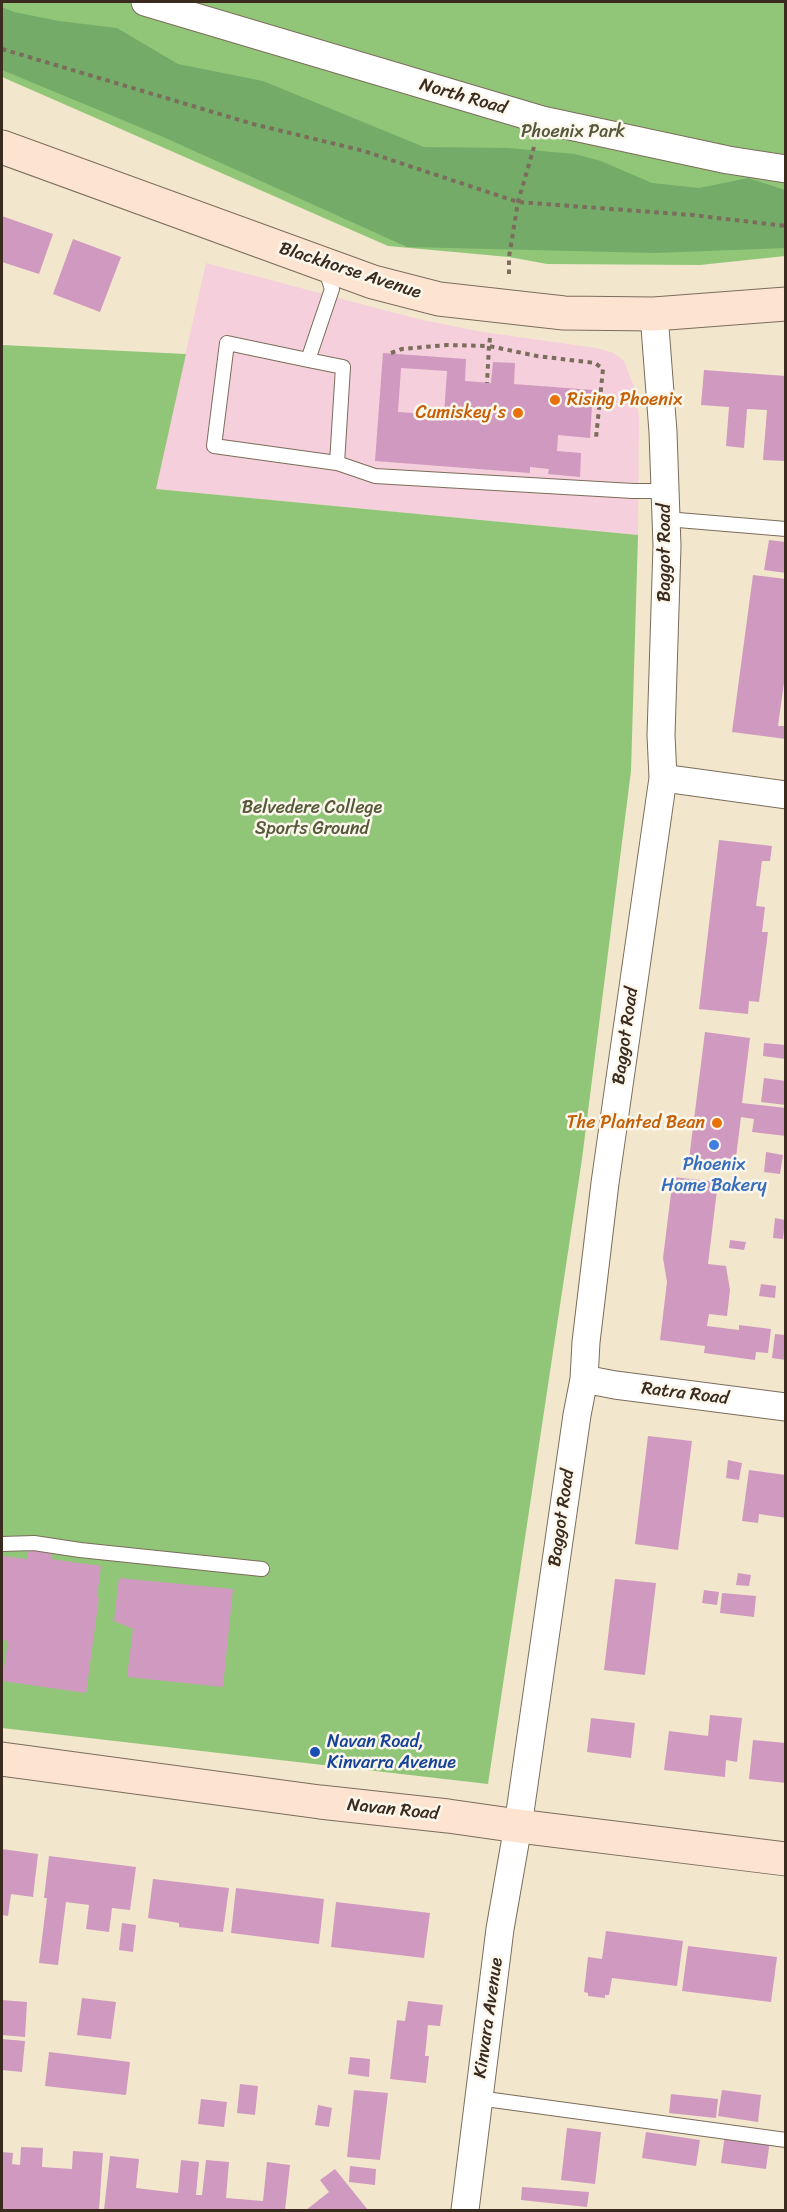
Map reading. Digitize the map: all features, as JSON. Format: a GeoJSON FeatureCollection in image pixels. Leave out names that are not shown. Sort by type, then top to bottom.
{"type":"FeatureCollection","features":[{"type":"Feature","properties":{"kind":"main road","name":"Blackhorse Avenue"},"geometry":{"type":"LineString","coordinates":[[2,147],[372,282],[439,298],[564,313],[654,314],[786,304]]}},
{"type":"Feature","properties":{"kind":"main road","name":"Navan Road"},"geometry":{"type":"LineString","coordinates":[[2,1759],[329,1803],[786,1859]]}},
{"type":"Feature","properties":{"kind":"street","name":"North Road"},"geometry":{"type":"LineString","coordinates":[[146,2],[542,120],[728,160],[786,169]]}},
{"type":"Feature","properties":{"kind":"street","name":"Baggot Road"},"geometry":{"type":"LineString","coordinates":[[518,1826],[584,1379],[586,1342],[605,1183],[663,778],[661,735],[666,519],[663,432],[654,314]]}},
{"type":"Feature","properties":{"kind":"street"},"geometry":{"type":"LineString","coordinates":[[663,778],[786,795]]}},
{"type":"Feature","properties":{"kind":"street","name":"Ratra Road"},"geometry":{"type":"LineString","coordinates":[[584,1379],[786,1407]]}},
{"type":"Feature","properties":{"kind":"street","name":"Kinvara Avenue"},"geometry":{"type":"LineString","coordinates":[[465,2211],[500,1929],[518,1826]]}},
{"type":"Feature","properties":{"kind":"lane"},"geometry":{"type":"LineString","coordinates":[[308,360],[332,289],[323,264]]}},
{"type":"Feature","properties":{"kind":"lane"},"geometry":{"type":"LineString","coordinates":[[337,463],[343,367],[227,343],[214,446],[337,463],[375,476],[665,491]]}},
{"type":"Feature","properties":{"kind":"lane"},"geometry":{"type":"LineString","coordinates":[[666,519],[786,529]]}},
{"type":"Feature","properties":{"kind":"lane"},"geometry":{"type":"LineString","coordinates":[[2,1544],[34,1544],[262,1569]]}},
{"type":"Feature","properties":{"kind":"lane"},"geometry":{"type":"LineString","coordinates":[[478,2098],[786,2140]]}},
{"type":"Feature","properties":{"kind":"path"},"geometry":{"type":"LineString","coordinates":[[2,49],[253,124],[364,151],[518,202],[692,215],[786,226]]}},
{"type":"Feature","properties":{"kind":"path"},"geometry":{"type":"LineString","coordinates":[[511,268],[509,257],[518,202],[542,120]]}},
{"type":"Feature","properties":{"kind":"path"},"geometry":{"type":"LineString","coordinates":[[391,353],[402,349],[447,345],[489,346],[537,356],[595,363],[603,369],[596,438]]}},
{"type":"Feature","properties":{"kind":"path"},"geometry":{"type":"LineString","coordinates":[[487,383],[489,346]]}},
{"type":"Feature","properties":{"kind":"shaded area"},"geometry":{"type":"Polygon","coordinates":[[[206,263],[418,319],[483,332],[596,348],[614,353],[624,361],[636,392],[639,418],[638,535],[155,489],[206,263]]]}},
{"type":"Feature","properties":{"kind":"green space","name":"Phoenix Park"},"geometry":{"type":"Polygon","coordinates":[[[2,2],[785,2],[785,256],[700,265],[547,264],[509,257],[388,246],[2,77],[2,2]]]}},
{"type":"Feature","properties":{"kind":"green space"},"geometry":{"type":"Polygon","coordinates":[[[2,7],[14,12],[59,21],[117,28],[178,64],[263,81],[424,147],[508,148],[575,154],[601,161],[652,183],[699,188],[748,178],[785,190],[785,248],[655,253],[407,247],[161,136],[2,70],[2,7]]]}},
{"type":"Feature","properties":{"kind":"green space","name":"Belvedere College Sports Ground"},"geometry":{"type":"Polygon","coordinates":[[[2,345],[186,354],[156,489],[638,535],[631,771],[582,1159],[488,1784],[2,1728],[2,345]]]}},
{"type":"Feature","properties":{"kind":"building"},"geometry":{"type":"Polygon","coordinates":[[[2,216],[53,234],[39,274],[2,262],[2,216]]]}},
{"type":"Feature","properties":{"kind":"building"},"geometry":{"type":"Polygon","coordinates":[[[73,239],[121,257],[100,312],[53,294],[73,239]]]}},
{"type":"Feature","properties":{"kind":"building","name":"Cumiskey's"},"geometry":{"type":"Polygon","coordinates":[[[383,353],[466,359],[465,381],[491,383],[493,362],[515,363],[514,384],[593,390],[590,438],[558,435],[557,451],[581,453],[580,477],[548,474],[549,469],[530,467],[530,473],[375,461],[383,353]],[[401,368],[398,412],[444,415],[447,371],[401,368]]]}},
{"type":"Feature","properties":{"kind":"building"},"geometry":{"type":"Polygon","coordinates":[[[704,370],[786,376],[786,461],[763,460],[767,410],[747,409],[744,448],[726,446],[729,407],[701,405],[704,370]]]}},
{"type":"Feature","properties":{"kind":"building"},"geometry":{"type":"Polygon","coordinates":[[[769,540],[786,542],[786,573],[764,570],[769,540]]]}},
{"type":"Feature","properties":{"kind":"building"},"geometry":{"type":"Polygon","coordinates":[[[753,575],[786,579],[786,668],[778,726],[786,726],[786,739],[732,732],[753,575]]]}},
{"type":"Feature","properties":{"kind":"building"},"geometry":{"type":"Polygon","coordinates":[[[719,840],[772,846],[770,861],[762,861],[756,906],[765,907],[762,932],[768,932],[759,1002],[749,1001],[748,1014],[699,1009],[719,840]]]}},
{"type":"Feature","properties":{"kind":"building"},"geometry":{"type":"Polygon","coordinates":[[[705,1032],[750,1038],[742,1103],[786,1108],[786,1136],[752,1132],[754,1119],[741,1117],[735,1165],[689,1159],[705,1032]]]}},
{"type":"Feature","properties":{"kind":"building"},"geometry":{"type":"Polygon","coordinates":[[[764,1043],[786,1045],[786,1059],[763,1056],[764,1043]]]}},
{"type":"Feature","properties":{"kind":"building"},"geometry":{"type":"Polygon","coordinates":[[[764,1078],[786,1081],[786,1105],[761,1102],[764,1078]]]}},
{"type":"Feature","properties":{"kind":"building"},"geometry":{"type":"Polygon","coordinates":[[[766,1152],[783,1155],[780,1174],[764,1172],[766,1152]]]}},
{"type":"Feature","properties":{"kind":"building"},"geometry":{"type":"Polygon","coordinates":[[[673,1177],[718,1182],[708,1264],[726,1266],[730,1290],[727,1316],[709,1314],[707,1326],[739,1330],[739,1325],[771,1329],[768,1353],[756,1352],[755,1360],[704,1353],[705,1346],[660,1340],[667,1282],[663,1258],[673,1177]]]}},
{"type":"Feature","properties":{"kind":"building"},"geometry":{"type":"Polygon","coordinates":[[[775,1218],[785,1220],[783,1239],[773,1238],[775,1218]]]}},
{"type":"Feature","properties":{"kind":"building"},"geometry":{"type":"Polygon","coordinates":[[[730,1240],[746,1242],[744,1250],[729,1248],[730,1240]]]}},
{"type":"Feature","properties":{"kind":"building"},"geometry":{"type":"Polygon","coordinates":[[[761,1284],[776,1286],[775,1298],[759,1296],[761,1284]]]}},
{"type":"Feature","properties":{"kind":"building"},"geometry":{"type":"Polygon","coordinates":[[[775,1334],[786,1335],[786,1360],[772,1358],[775,1334]]]}},
{"type":"Feature","properties":{"kind":"building"},"geometry":{"type":"Polygon","coordinates":[[[648,1436],[692,1441],[678,1550],[635,1544],[648,1436]]]}},
{"type":"Feature","properties":{"kind":"building"},"geometry":{"type":"Polygon","coordinates":[[[728,1460],[742,1463],[739,1480],[726,1478],[728,1460]]]}},
{"type":"Feature","properties":{"kind":"building"},"geometry":{"type":"Polygon","coordinates":[[[749,1470],[786,1475],[786,1518],[759,1514],[758,1523],[742,1521],[749,1470]]]}},
{"type":"Feature","properties":{"kind":"building"},"geometry":{"type":"Polygon","coordinates":[[[29,1548],[52,1550],[51,1559],[101,1566],[86,1693],[2,1681],[8,1641],[2,1640],[2,1556],[27,1559],[29,1548]]]}},
{"type":"Feature","properties":{"kind":"building"},"geometry":{"type":"Polygon","coordinates":[[[738,1573],[751,1575],[749,1586],[736,1585],[738,1573]]]}},
{"type":"Feature","properties":{"kind":"building"},"geometry":{"type":"Polygon","coordinates":[[[119,1578],[233,1589],[223,1687],[127,1677],[133,1629],[114,1621],[119,1578]]]}},
{"type":"Feature","properties":{"kind":"building"},"geometry":{"type":"Polygon","coordinates":[[[615,1579],[656,1583],[645,1675],[604,1670],[615,1579]]]}},
{"type":"Feature","properties":{"kind":"building"},"geometry":{"type":"Polygon","coordinates":[[[704,1590],[719,1592],[717,1605],[702,1603],[704,1590]]]}},
{"type":"Feature","properties":{"kind":"building"},"geometry":{"type":"Polygon","coordinates":[[[722,1593],[756,1596],[754,1617],[720,1613],[722,1593]]]}},
{"type":"Feature","properties":{"kind":"building"},"geometry":{"type":"Polygon","coordinates":[[[710,1715],[742,1718],[737,1762],[726,1760],[725,1777],[664,1770],[669,1731],[708,1736],[710,1715]]]}},
{"type":"Feature","properties":{"kind":"building"},"geometry":{"type":"Polygon","coordinates":[[[591,1718],[635,1723],[631,1758],[587,1752],[591,1718]]]}},
{"type":"Feature","properties":{"kind":"building"},"geometry":{"type":"Polygon","coordinates":[[[753,1740],[786,1743],[786,1783],[749,1779],[753,1740]]]}},
{"type":"Feature","properties":{"kind":"building"},"geometry":{"type":"Polygon","coordinates":[[[2,1849],[38,1854],[33,1897],[11,1894],[8,1916],[2,1915],[2,1849]]]}},
{"type":"Feature","properties":{"kind":"building"},"geometry":{"type":"Polygon","coordinates":[[[49,1856],[136,1867],[130,1910],[112,1908],[109,1932],[86,1929],[89,1905],[66,1902],[58,1965],[39,1963],[47,1898],[44,1898],[49,1856]]]}},
{"type":"Feature","properties":{"kind":"building"},"geometry":{"type":"Polygon","coordinates":[[[153,1879],[229,1888],[223,1932],[179,1927],[179,1923],[148,1918],[153,1879]]]}},
{"type":"Feature","properties":{"kind":"building"},"geometry":{"type":"Polygon","coordinates":[[[236,1888],[324,1899],[319,1944],[231,1933],[236,1888]]]}},
{"type":"Feature","properties":{"kind":"building"},"geometry":{"type":"Polygon","coordinates":[[[336,1902],[430,1913],[424,1958],[331,1947],[336,1902]]]}},
{"type":"Feature","properties":{"kind":"building"},"geometry":{"type":"Polygon","coordinates":[[[122,1923],[136,1925],[133,1952],[119,1950],[122,1923]]]}},
{"type":"Feature","properties":{"kind":"building"},"geometry":{"type":"Polygon","coordinates":[[[606,1931],[683,1941],[677,1986],[612,1978],[609,1995],[605,1995],[605,1998],[588,1996],[588,1993],[584,1992],[588,1957],[602,1959],[606,1931]]]}},
{"type":"Feature","properties":{"kind":"building"},"geometry":{"type":"Polygon","coordinates":[[[688,1946],[777,1957],[771,2002],[682,1991],[688,1946]]]}},
{"type":"Feature","properties":{"kind":"building"},"geometry":{"type":"Polygon","coordinates":[[[82,1998],[116,2002],[111,2039],[77,2035],[82,1998]]]}},
{"type":"Feature","properties":{"kind":"building"},"geometry":{"type":"Polygon","coordinates":[[[2,2000],[27,2002],[25,2037],[2,2035],[2,2000]]]}},
{"type":"Feature","properties":{"kind":"building"},"geometry":{"type":"Polygon","coordinates":[[[408,2001],[443,2005],[440,2026],[428,2025],[425,2056],[429,2056],[426,2083],[390,2079],[397,2020],[405,2021],[408,2001]]]}},
{"type":"Feature","properties":{"kind":"building"},"geometry":{"type":"Polygon","coordinates":[[[2,2039],[25,2041],[22,2072],[2,2070],[2,2039]]]}},
{"type":"Feature","properties":{"kind":"building"},"geometry":{"type":"Polygon","coordinates":[[[49,2052],[130,2062],[126,2095],[45,2086],[49,2052]]]}},
{"type":"Feature","properties":{"kind":"building"},"geometry":{"type":"Polygon","coordinates":[[[350,2057],[370,2059],[369,2077],[348,2074],[350,2057]]]}},
{"type":"Feature","properties":{"kind":"building"},"geometry":{"type":"Polygon","coordinates":[[[240,2084],[258,2086],[255,2115],[237,2113],[240,2084]]]}},
{"type":"Feature","properties":{"kind":"building"},"geometry":{"type":"Polygon","coordinates":[[[354,2090],[388,2093],[380,2160],[347,2157],[354,2090]]]}},
{"type":"Feature","properties":{"kind":"building"},"geometry":{"type":"Polygon","coordinates":[[[722,2090],[761,2095],[758,2122],[718,2116],[722,2090]]]}},
{"type":"Feature","properties":{"kind":"building"},"geometry":{"type":"Polygon","coordinates":[[[671,2094],[718,2099],[716,2118],[669,2113],[671,2094]]]}},
{"type":"Feature","properties":{"kind":"building"},"geometry":{"type":"Polygon","coordinates":[[[201,2099],[227,2102],[224,2127],[198,2124],[201,2099]]]}},
{"type":"Feature","properties":{"kind":"building"},"geometry":{"type":"Polygon","coordinates":[[[318,2105],[332,2108],[329,2127],[315,2125],[318,2105]]]}},
{"type":"Feature","properties":{"kind":"building"},"geometry":{"type":"Polygon","coordinates":[[[567,2128],[601,2132],[595,2184],[561,2180],[567,2128]]]}},
{"type":"Feature","properties":{"kind":"building"},"geometry":{"type":"Polygon","coordinates":[[[646,2132],[700,2140],[696,2166],[642,2158],[646,2132]]]}},
{"type":"Feature","properties":{"kind":"building"},"geometry":{"type":"Polygon","coordinates":[[[725,2134],[770,2140],[766,2169],[721,2163],[725,2134]]]}},
{"type":"Feature","properties":{"kind":"building"},"geometry":{"type":"Polygon","coordinates":[[[21,2147],[43,2148],[42,2167],[72,2169],[73,2151],[103,2153],[99,2210],[2,2210],[2,2152],[13,2153],[12,2164],[20,2165],[21,2147]]]}},
{"type":"Feature","properties":{"kind":"building"},"geometry":{"type":"Polygon","coordinates":[[[110,2156],[139,2159],[136,2188],[178,2193],[181,2160],[199,2162],[196,2195],[202,2195],[206,2160],[229,2162],[226,2198],[263,2201],[267,2162],[290,2165],[285,2210],[104,2210],[110,2156]]]}},
{"type":"Feature","properties":{"kind":"building"},"geometry":{"type":"Polygon","coordinates":[[[350,2166],[376,2169],[375,2185],[349,2182],[350,2166]]]}},
{"type":"Feature","properties":{"kind":"building"},"geometry":{"type":"Polygon","coordinates":[[[335,2169],[368,2210],[306,2210],[329,2192],[320,2180],[335,2169]]]}},
{"type":"Feature","properties":{"kind":"building"},"geometry":{"type":"Polygon","coordinates":[[[522,2187],[589,2192],[587,2207],[521,2200],[522,2187]]]}},
{"type":"Feature","properties":{"kind":"place","name":"Rising Phoenix"},"geometry":{"type":"Point","coordinates":[555,400]}},
{"type":"Feature","properties":{"kind":"place","name":"Cumiskey's"},"geometry":{"type":"Point","coordinates":[518,413]}},
{"type":"Feature","properties":{"kind":"place","name":"The Planted Bean"},"geometry":{"type":"Point","coordinates":[717,1123]}},
{"type":"Feature","properties":{"kind":"place","name":"Phoenix Home Bakery"},"geometry":{"type":"Point","coordinates":[714,1145]}},
{"type":"Feature","properties":{"kind":"place","name":"Navan Road, Kinvarra Avenue"},"geometry":{"type":"Point","coordinates":[315,1752]}}]}
